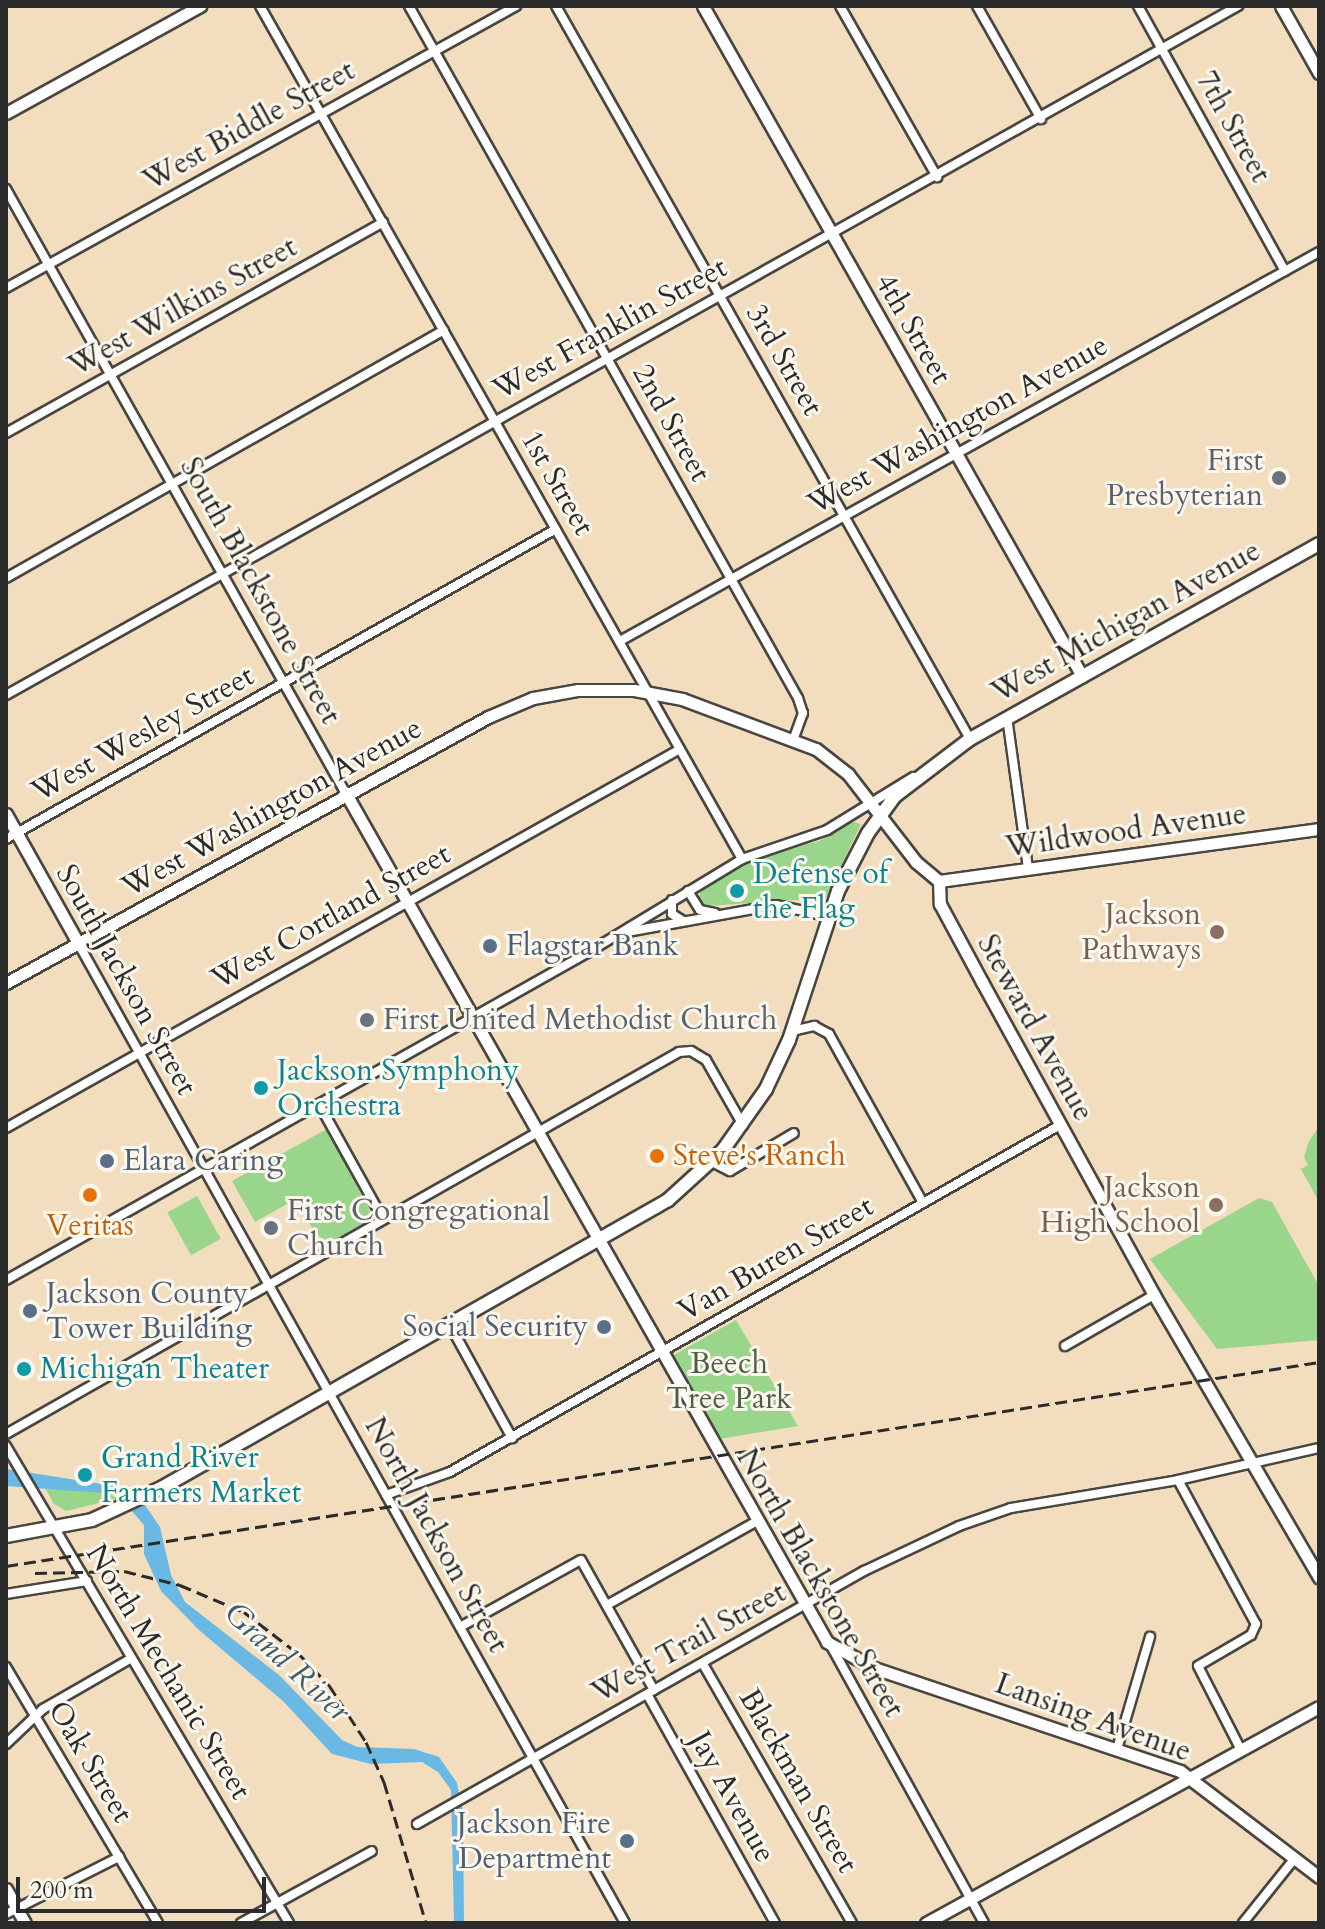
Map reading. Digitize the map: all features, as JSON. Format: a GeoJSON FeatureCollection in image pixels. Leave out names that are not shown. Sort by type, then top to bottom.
{"type":"FeatureCollection","features":[{"type":"Feature","properties":{"kind":"main road"},"geometry":{"type":"LineString","coordinates":[[6,113],[200,6]]}},
{"type":"Feature","properties":{"kind":"main road","name":"4th Street"},"geometry":{"type":"LineString","coordinates":[[703,6],[1082,676]]}},
{"type":"Feature","properties":{"kind":"main road"},"geometry":{"type":"LineString","coordinates":[[1281,6],[1319,73]]}},
{"type":"Feature","properties":{"kind":"main road","name":"West Michigan Avenue"},"geometry":{"type":"LineString","coordinates":[[6,1536],[55,1528],[119,1509],[144,1497],[600,1243],[668,1200],[712,1162],[743,1125],[792,1031],[827,916],[880,814],[917,776],[964,742],[1007,717],[1319,544]]}},
{"type":"Feature","properties":{"kind":"main road"},"geometry":{"type":"LineString","coordinates":[[648,691],[690,701],[793,740],[833,760],[921,867],[939,881]]}},
{"type":"Feature","properties":{"kind":"main road","name":"West Washington Avenue"},"geometry":{"type":"LineString","coordinates":[[6,983],[345,792],[505,708],[567,692],[648,691]]}},
{"type":"Feature","properties":{"kind":"main road","name":"South Blackstone Street"},"geometry":{"type":"LineString","coordinates":[[345,792],[472,1016]]}},
{"type":"Feature","properties":{"kind":"main road","name":"South Jackson Street"},"geometry":{"type":"LineString","coordinates":[[6,814],[11,836],[78,943]]}},
{"type":"Feature","properties":{"kind":"main road","name":"Wildwood Avenue"},"geometry":{"type":"LineString","coordinates":[[939,881],[1319,829]]}},
{"type":"Feature","properties":{"kind":"main road","name":"Steward Avenue"},"geometry":{"type":"LineString","coordinates":[[939,881],[942,909],[1154,1295],[1314,1558],[1319,1577]]}},
{"type":"Feature","properties":{"kind":"main road","name":"North Blackstone Street"},"geometry":{"type":"LineString","coordinates":[[472,1016],[829,1644]]}},
{"type":"Feature","properties":{"kind":"main road","name":"Lansing Avenue"},"geometry":{"type":"LineString","coordinates":[[829,1644],[864,1664],[1192,1777],[1319,1877]]}},
{"type":"Feature","properties":{"kind":"main road"},"geometry":{"type":"LineString","coordinates":[[926,1923],[1319,1707]]}},
{"type":"Feature","properties":{"kind":"main road"},"geometry":{"type":"LineString","coordinates":[[6,1889],[12,1912],[25,1923]]}},
{"type":"Feature","properties":{"kind":"street","name":"1st Street"},"geometry":{"type":"LineString","coordinates":[[260,6],[742,859]]}},
{"type":"Feature","properties":{"kind":"street","name":"2nd Street"},"geometry":{"type":"LineString","coordinates":[[409,6],[801,704],[793,740]]}},
{"type":"Feature","properties":{"kind":"street","name":"West Biddle Street"},"geometry":{"type":"LineString","coordinates":[[6,288],[516,6]]}},
{"type":"Feature","properties":{"kind":"street","name":"3rd Street"},"geometry":{"type":"LineString","coordinates":[[556,6],[845,516],[964,742]]}},
{"type":"Feature","properties":{"kind":"street"},"geometry":{"type":"LineString","coordinates":[[840,6],[937,177]]}},
{"type":"Feature","properties":{"kind":"street"},"geometry":{"type":"LineString","coordinates":[[977,6],[1041,119]]}},
{"type":"Feature","properties":{"kind":"street","name":"7th Street"},"geometry":{"type":"LineString","coordinates":[[1138,6],[1285,271]]}},
{"type":"Feature","properties":{"kind":"street","name":"West Franklin Street"},"geometry":{"type":"LineString","coordinates":[[6,695],[493,420],[1041,119],[1238,6]]}},
{"type":"Feature","properties":{"kind":"street","name":"South Blackstone Street"},"geometry":{"type":"LineString","coordinates":[[6,189],[345,792]]}},
{"type":"Feature","properties":{"kind":"street","name":"West Wilkins Street"},"geometry":{"type":"LineString","coordinates":[[6,433],[383,222]]}},
{"type":"Feature","properties":{"kind":"street","name":"West Washington Avenue"},"geometry":{"type":"LineString","coordinates":[[620,641],[1319,252]]}},
{"type":"Feature","properties":{"kind":"street"},"geometry":{"type":"LineString","coordinates":[[6,578],[444,330]]}},
{"type":"Feature","properties":{"kind":"street","name":"West Wesley Street"},"geometry":{"type":"LineString","coordinates":[[11,836],[556,529]]}},
{"type":"Feature","properties":{"kind":"street"},"geometry":{"type":"LineString","coordinates":[[1007,717],[1028,869]]}},
{"type":"Feature","properties":{"kind":"street","name":"West Cortland Street"},"geometry":{"type":"LineString","coordinates":[[6,1128],[680,749]]}},
{"type":"Feature","properties":{"kind":"street"},"geometry":{"type":"LineString","coordinates":[[6,1280],[619,934],[742,859],[827,830],[917,776]]}},
{"type":"Feature","properties":{"kind":"street"},"geometry":{"type":"LineString","coordinates":[[688,891],[700,910],[715,913]]}},
{"type":"Feature","properties":{"kind":"street"},"geometry":{"type":"LineString","coordinates":[[672,900],[673,916],[684,922]]}},
{"type":"Feature","properties":{"kind":"street"},"geometry":{"type":"LineString","coordinates":[[619,934],[715,913],[783,905],[827,916]]}},
{"type":"Feature","properties":{"kind":"street","name":"South Jackson Street"},"geometry":{"type":"LineString","coordinates":[[78,943],[205,1170]]}},
{"type":"Feature","properties":{"kind":"street"},"geometry":{"type":"LineString","coordinates":[[792,1031],[816,1026],[829,1034],[923,1203]]}},
{"type":"Feature","properties":{"kind":"street"},"geometry":{"type":"LineString","coordinates":[[6,1434],[383,1219],[687,1051],[706,1060],[743,1125]]}},
{"type":"Feature","properties":{"kind":"street"},"geometry":{"type":"LineString","coordinates":[[319,1104],[383,1219]]}},
{"type":"Feature","properties":{"kind":"street","name":"Van Buren Street"},"geometry":{"type":"LineString","coordinates":[[386,1495],[450,1472],[512,1438],[1060,1125]]}},
{"type":"Feature","properties":{"kind":"street"},"geometry":{"type":"LineString","coordinates":[[712,1162],[730,1171],[794,1133]]}},
{"type":"Feature","properties":{"kind":"street","name":"North Jackson Street"},"geometry":{"type":"LineString","coordinates":[[205,1170],[625,1923]]}},
{"type":"Feature","properties":{"kind":"street"},"geometry":{"type":"LineString","coordinates":[[1065,1346],[1154,1295]]}},
{"type":"Feature","properties":{"kind":"street"},"geometry":{"type":"LineString","coordinates":[[451,1327],[512,1438]]}},
{"type":"Feature","properties":{"kind":"street","name":"North Mechanic Street"},"geometry":{"type":"LineString","coordinates":[[6,1446],[289,1923]]}},
{"type":"Feature","properties":{"kind":"street","name":"West Trail Street"},"geometry":{"type":"LineString","coordinates":[[417,1824],[890,1557],[983,1517],[1043,1501],[1178,1480],[1319,1448]]}},
{"type":"Feature","properties":{"kind":"street"},"geometry":{"type":"LineString","coordinates":[[1178,1480],[1256,1624],[1251,1635],[1198,1666],[1241,1750]]}},
{"type":"Feature","properties":{"kind":"street"},"geometry":{"type":"LineString","coordinates":[[607,1605],[757,1521]]}},
{"type":"Feature","properties":{"kind":"street","name":"Jay Avenue"},"geometry":{"type":"LineString","coordinates":[[460,1627],[581,1560],[775,1923]]}},
{"type":"Feature","properties":{"kind":"street"},"geometry":{"type":"LineString","coordinates":[[6,1594],[87,1581]]}},
{"type":"Feature","properties":{"kind":"street"},"geometry":{"type":"LineString","coordinates":[[1117,1749],[1150,1637]]}},
{"type":"Feature","properties":{"kind":"street","name":"North Blackstone Street"},"geometry":{"type":"LineString","coordinates":[[829,1644],[984,1923]]}},
{"type":"Feature","properties":{"kind":"street"},"geometry":{"type":"LineString","coordinates":[[6,1744],[35,1716],[130,1659]]}},
{"type":"Feature","properties":{"kind":"street","name":"Blackman Street"},"geometry":{"type":"LineString","coordinates":[[703,1664],[852,1923]]}},
{"type":"Feature","properties":{"kind":"street","name":"Oak Street"},"geometry":{"type":"LineString","coordinates":[[6,1667],[158,1923]]}},
{"type":"Feature","properties":{"kind":"street"},"geometry":{"type":"LineString","coordinates":[[241,1923],[372,1851]]}},
{"type":"Feature","properties":{"kind":"street"},"geometry":{"type":"LineString","coordinates":[[12,1912],[119,1857]]}},
{"type":"Feature","properties":{"kind":"street"},"geometry":{"type":"LineString","coordinates":[[1243,1923],[1295,1858]]}},
{"type":"Feature","properties":{"kind":"green space"},"geometry":{"type":"Polygon","coordinates":[[[853,822],[861,824],[826,898],[707,906],[698,899],[702,889],[756,858],[819,841],[853,822]]]}},
{"type":"Feature","properties":{"kind":"green space"},"geometry":{"type":"Polygon","coordinates":[[[1319,1127],[1319,1202],[1301,1169],[1308,1165],[1304,1157],[1309,1141],[1319,1127]]]}},
{"type":"Feature","properties":{"kind":"green space"},"geometry":{"type":"Polygon","coordinates":[[[327,1129],[374,1219],[329,1244],[315,1233],[296,1199],[255,1222],[232,1181],[327,1129]]]}},
{"type":"Feature","properties":{"kind":"green space"},"geometry":{"type":"Polygon","coordinates":[[[197,1196],[221,1239],[191,1255],[167,1212],[197,1196]]]}},
{"type":"Feature","properties":{"kind":"green space"},"geometry":{"type":"Polygon","coordinates":[[[1259,1198],[1272,1202],[1319,1286],[1319,1340],[1217,1349],[1150,1259],[1259,1198]]]}},
{"type":"Feature","properties":{"kind":"green space","name":"Beech Tree Park"},"geometry":{"type":"Polygon","coordinates":[[[736,1320],[798,1426],[719,1439],[672,1356],[736,1320]]]}},
{"type":"Feature","properties":{"kind":"green space"},"geometry":{"type":"Polygon","coordinates":[[[65,1487],[117,1494],[120,1498],[66,1511],[54,1504],[45,1488],[65,1487]]]}},
{"type":"Feature","properties":{"kind":"water","name":"Grand River"},"geometry":{"type":"Polygon","coordinates":[[[6,1469],[134,1489],[160,1527],[171,1575],[185,1602],[279,1675],[342,1740],[357,1747],[414,1749],[439,1757],[457,1783],[463,1812],[464,1923],[454,1923],[451,1790],[438,1772],[422,1762],[371,1764],[332,1754],[283,1701],[199,1630],[161,1591],[144,1554],[144,1525],[117,1494],[6,1486],[6,1469]]]}},
{"type":"Feature","properties":{"kind":"railway"},"geometry":{"type":"LineString","coordinates":[[6,1566],[1319,1362]]}},
{"type":"Feature","properties":{"kind":"railway"},"geometry":{"type":"LineString","coordinates":[[35,1573],[124,1571],[180,1585],[244,1612],[300,1655],[329,1685],[366,1742],[384,1782],[426,1923]]}},
{"type":"Feature","properties":{"kind":"place","name":"First Presbyterian"},"geometry":{"type":"Point","coordinates":[1279,478]}},
{"type":"Feature","properties":{"kind":"place","name":"Defense of the Flag"},"geometry":{"type":"Point","coordinates":[737,891]}},
{"type":"Feature","properties":{"kind":"place","name":"Jackson Pathways"},"geometry":{"type":"Point","coordinates":[1217,932]}},
{"type":"Feature","properties":{"kind":"place","name":"Flagstar Bank"},"geometry":{"type":"Point","coordinates":[490,946]}},
{"type":"Feature","properties":{"kind":"place","name":"First United Methodist Church"},"geometry":{"type":"Point","coordinates":[367,1020]}},
{"type":"Feature","properties":{"kind":"place","name":"Jackson Symphony Orchestra"},"geometry":{"type":"Point","coordinates":[261,1088]}},
{"type":"Feature","properties":{"kind":"place","name":"Steve's Ranch"},"geometry":{"type":"Point","coordinates":[657,1156]}},
{"type":"Feature","properties":{"kind":"place","name":"Elara Caring"},"geometry":{"type":"Point","coordinates":[107,1161]}},
{"type":"Feature","properties":{"kind":"place","name":"Veritas"},"geometry":{"type":"Point","coordinates":[90,1195]}},
{"type":"Feature","properties":{"kind":"place","name":"Jackson High School"},"geometry":{"type":"Point","coordinates":[1216,1205]}},
{"type":"Feature","properties":{"kind":"place","name":"First Congregational Church"},"geometry":{"type":"Point","coordinates":[271,1228]}},
{"type":"Feature","properties":{"kind":"place","name":"Jackson County Tower Building"},"geometry":{"type":"Point","coordinates":[30,1311]}},
{"type":"Feature","properties":{"kind":"place","name":"Social Security"},"geometry":{"type":"Point","coordinates":[604,1327]}},
{"type":"Feature","properties":{"kind":"place","name":"Michigan Theater"},"geometry":{"type":"Point","coordinates":[24,1369]}},
{"type":"Feature","properties":{"kind":"place","name":"Grand River Farmers Market"},"geometry":{"type":"Point","coordinates":[85,1475]}},
{"type":"Feature","properties":{"kind":"place","name":"Jackson Fire Department"},"geometry":{"type":"Point","coordinates":[627,1841]}}]}
